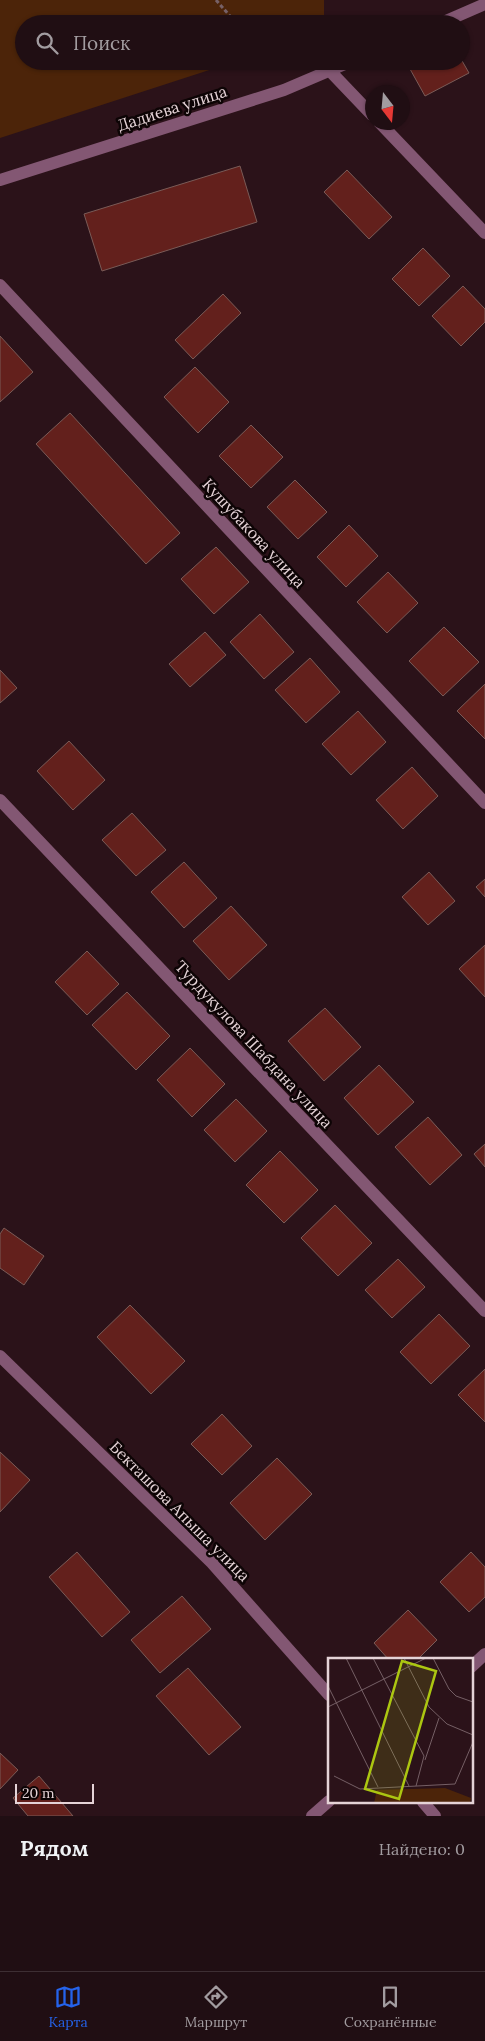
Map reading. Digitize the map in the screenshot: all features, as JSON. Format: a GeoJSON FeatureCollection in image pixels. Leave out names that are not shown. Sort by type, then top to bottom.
{"type":"FeatureCollection","features":[{"type":"Feature","properties":{"kind":"street"},"geometry":{"type":"LineString","coordinates":[[460,15],[485,4]]}},
{"type":"Feature","properties":{"kind":"street"},"geometry":{"type":"LineString","coordinates":[[330,71],[365,108]]}},
{"type":"Feature","properties":{"kind":"street","name":"Дадиева улица"},"geometry":{"type":"LineString","coordinates":[[0,180],[284,90],[330,71]]}},
{"type":"Feature","properties":{"kind":"street"},"geometry":{"type":"LineString","coordinates":[[387,130],[485,233]]}},
{"type":"Feature","properties":{"kind":"street","name":"Кушубакова улица"},"geometry":{"type":"LineString","coordinates":[[0,285],[485,803]]}},
{"type":"Feature","properties":{"kind":"street","name":"Турдукулова Шабдана улица"},"geometry":{"type":"LineString","coordinates":[[0,800],[485,1311]]}},
{"type":"Feature","properties":{"kind":"street","name":"Бекташова Апыша улица"},"geometry":{"type":"LineString","coordinates":[[0,1356],[212,1563],[328,1694]]}},
{"type":"Feature","properties":{"kind":"street"},"geometry":{"type":"LineString","coordinates":[[472,1666],[485,1654]]}},
{"type":"Feature","properties":{"kind":"street"},"geometry":{"type":"LineString","coordinates":[[312,1816],[328,1802]]}},
{"type":"Feature","properties":{"kind":"street"},"geometry":{"type":"LineString","coordinates":[[425,1804],[435,1816]]}},
{"type":"Feature","properties":{"kind":"path"},"geometry":{"type":"LineString","coordinates":[[216,0],[229,15]]}},
{"type":"Feature","properties":{"kind":"shaded area"},"geometry":{"type":"Polygon","coordinates":[[[0,0],[324,0],[324,15],[15,15],[15,70],[209,70],[0,138],[0,0]]]}},
{"type":"Feature","properties":{"kind":"building"},"geometry":{"type":"Polygon","coordinates":[[[411,70],[467,70],[469,73],[425,96],[411,70]]]}},
{"type":"Feature","properties":{"kind":"building"},"geometry":{"type":"Polygon","coordinates":[[[240,166],[257,222],[102,271],[84,214],[240,166]]]}},
{"type":"Feature","properties":{"kind":"building"},"geometry":{"type":"Polygon","coordinates":[[[347,170],[392,217],[369,239],[324,192],[347,170]]]}},
{"type":"Feature","properties":{"kind":"building"},"geometry":{"type":"Polygon","coordinates":[[[423,248],[450,276],[419,306],[392,279],[423,248]]]}},
{"type":"Feature","properties":{"kind":"building"},"geometry":{"type":"Polygon","coordinates":[[[463,286],[485,309],[485,322],[461,346],[432,316],[463,286]]]}},
{"type":"Feature","properties":{"kind":"building"},"geometry":{"type":"Polygon","coordinates":[[[223,294],[241,313],[193,359],[175,340],[223,294]]]}},
{"type":"Feature","properties":{"kind":"building"},"geometry":{"type":"Polygon","coordinates":[[[0,336],[33,372],[0,402],[0,336]]]}},
{"type":"Feature","properties":{"kind":"building"},"geometry":{"type":"Polygon","coordinates":[[[195,367],[229,402],[198,433],[164,397],[195,367]]]}},
{"type":"Feature","properties":{"kind":"building"},"geometry":{"type":"Polygon","coordinates":[[[70,413],[180,533],[146,564],[36,444],[70,413]]]}},
{"type":"Feature","properties":{"kind":"building"},"geometry":{"type":"Polygon","coordinates":[[[251,425],[283,457],[251,488],[219,456],[251,425]]]}},
{"type":"Feature","properties":{"kind":"building"},"geometry":{"type":"Polygon","coordinates":[[[295,480],[327,512],[298,539],[267,507],[295,480]]]}},
{"type":"Feature","properties":{"kind":"building"},"geometry":{"type":"Polygon","coordinates":[[[349,525],[378,556],[346,587],[317,557],[349,525]]]}},
{"type":"Feature","properties":{"kind":"building"},"geometry":{"type":"Polygon","coordinates":[[[216,547],[249,582],[214,614],[181,579],[216,547]]]}},
{"type":"Feature","properties":{"kind":"building"},"geometry":{"type":"Polygon","coordinates":[[[388,572],[418,603],[387,633],[357,602],[388,572]]]}},
{"type":"Feature","properties":{"kind":"building"},"geometry":{"type":"Polygon","coordinates":[[[260,614],[294,652],[264,679],[230,642],[260,614]]]}},
{"type":"Feature","properties":{"kind":"building"},"geometry":{"type":"Polygon","coordinates":[[[444,627],[479,662],[443,696],[409,661],[444,627]]]}},
{"type":"Feature","properties":{"kind":"building"},"geometry":{"type":"Polygon","coordinates":[[[205,632],[226,655],[190,687],[169,664],[205,632]]]}},
{"type":"Feature","properties":{"kind":"building"},"geometry":{"type":"Polygon","coordinates":[[[310,658],[340,692],[306,723],[275,690],[310,658]]]}},
{"type":"Feature","properties":{"kind":"building"},"geometry":{"type":"Polygon","coordinates":[[[0,670],[17,688],[0,703],[0,670]]]}},
{"type":"Feature","properties":{"kind":"building"},"geometry":{"type":"Polygon","coordinates":[[[485,684],[485,739],[457,711],[485,684]]]}},
{"type":"Feature","properties":{"kind":"building"},"geometry":{"type":"Polygon","coordinates":[[[358,711],[386,742],[351,775],[322,744],[358,711]]]}},
{"type":"Feature","properties":{"kind":"building"},"geometry":{"type":"Polygon","coordinates":[[[69,741],[105,780],[73,810],[37,771],[69,741]]]}},
{"type":"Feature","properties":{"kind":"building"},"geometry":{"type":"Polygon","coordinates":[[[412,767],[438,796],[403,829],[376,800],[412,767]]]}},
{"type":"Feature","properties":{"kind":"building"},"geometry":{"type":"Polygon","coordinates":[[[132,813],[166,850],[136,876],[102,840],[132,813]]]}},
{"type":"Feature","properties":{"kind":"building"},"geometry":{"type":"Polygon","coordinates":[[[184,862],[217,898],[184,928],[151,892],[184,862]]]}},
{"type":"Feature","properties":{"kind":"building"},"geometry":{"type":"Polygon","coordinates":[[[429,872],[455,901],[428,925],[402,897],[429,872]]]}},
{"type":"Feature","properties":{"kind":"building"},"geometry":{"type":"Polygon","coordinates":[[[485,879],[485,897],[476,887],[485,879]]]}},
{"type":"Feature","properties":{"kind":"building"},"geometry":{"type":"Polygon","coordinates":[[[231,906],[267,945],[229,980],[193,941],[231,906]]]}},
{"type":"Feature","properties":{"kind":"building"},"geometry":{"type":"Polygon","coordinates":[[[485,945],[485,997],[459,969],[485,945]]]}},
{"type":"Feature","properties":{"kind":"building"},"geometry":{"type":"Polygon","coordinates":[[[87,951],[119,984],[87,1015],[55,982],[87,951]]]}},
{"type":"Feature","properties":{"kind":"building"},"geometry":{"type":"Polygon","coordinates":[[[127,992],[170,1036],[136,1070],[92,1025],[127,992]]]}},
{"type":"Feature","properties":{"kind":"building"},"geometry":{"type":"Polygon","coordinates":[[[325,1008],[361,1047],[324,1081],[288,1041],[325,1008]]]}},
{"type":"Feature","properties":{"kind":"building"},"geometry":{"type":"Polygon","coordinates":[[[190,1048],[225,1084],[192,1117],[157,1080],[190,1048]]]}},
{"type":"Feature","properties":{"kind":"building"},"geometry":{"type":"Polygon","coordinates":[[[379,1065],[414,1102],[378,1135],[344,1098],[379,1065]]]}},
{"type":"Feature","properties":{"kind":"building"},"geometry":{"type":"Polygon","coordinates":[[[236,1099],[267,1131],[235,1162],[204,1130],[236,1099]]]}},
{"type":"Feature","properties":{"kind":"building"},"geometry":{"type":"Polygon","coordinates":[[[428,1117],[462,1155],[430,1185],[395,1147],[428,1117]]]}},
{"type":"Feature","properties":{"kind":"building"},"geometry":{"type":"Polygon","coordinates":[[[485,1144],[485,1167],[474,1154],[485,1144]]]}},
{"type":"Feature","properties":{"kind":"building"},"geometry":{"type":"Polygon","coordinates":[[[280,1151],[318,1190],[284,1223],[246,1185],[280,1151]]]}},
{"type":"Feature","properties":{"kind":"building"},"geometry":{"type":"Polygon","coordinates":[[[335,1205],[372,1243],[338,1276],[301,1238],[335,1205]]]}},
{"type":"Feature","properties":{"kind":"building"},"geometry":{"type":"Polygon","coordinates":[[[4,1228],[44,1256],[24,1285],[0,1268],[0,1234],[4,1228]]]}},
{"type":"Feature","properties":{"kind":"building"},"geometry":{"type":"Polygon","coordinates":[[[398,1259],[425,1287],[392,1318],[365,1290],[398,1259]]]}},
{"type":"Feature","properties":{"kind":"building"},"geometry":{"type":"Polygon","coordinates":[[[130,1305],[185,1361],[151,1394],[97,1337],[130,1305]]]}},
{"type":"Feature","properties":{"kind":"building"},"geometry":{"type":"Polygon","coordinates":[[[439,1314],[470,1346],[431,1384],[400,1352],[439,1314]]]}},
{"type":"Feature","properties":{"kind":"building"},"geometry":{"type":"Polygon","coordinates":[[[485,1369],[485,1422],[458,1395],[485,1369]]]}},
{"type":"Feature","properties":{"kind":"building"},"geometry":{"type":"Polygon","coordinates":[[[222,1414],[252,1446],[222,1475],[191,1444],[222,1414]]]}},
{"type":"Feature","properties":{"kind":"building"},"geometry":{"type":"Polygon","coordinates":[[[0,1452],[30,1480],[0,1512],[0,1452]]]}},
{"type":"Feature","properties":{"kind":"building"},"geometry":{"type":"Polygon","coordinates":[[[277,1458],[312,1494],[265,1540],[230,1503],[277,1458]]]}},
{"type":"Feature","properties":{"kind":"building"},"geometry":{"type":"Polygon","coordinates":[[[77,1552],[130,1612],[102,1637],[49,1577],[77,1552]]]}},
{"type":"Feature","properties":{"kind":"building"},"geometry":{"type":"Polygon","coordinates":[[[471,1552],[485,1567],[485,1597],[469,1612],[440,1582],[471,1552]]]}},
{"type":"Feature","properties":{"kind":"building"},"geometry":{"type":"Polygon","coordinates":[[[182,1596],[211,1629],[160,1673],[131,1640],[182,1596]]]}},
{"type":"Feature","properties":{"kind":"building"},"geometry":{"type":"Polygon","coordinates":[[[408,1610],[437,1640],[419,1658],[387,1658],[374,1643],[408,1610]]]}},
{"type":"Feature","properties":{"kind":"building"},"geometry":{"type":"Polygon","coordinates":[[[188,1668],[241,1727],[209,1755],[156,1696],[188,1668]]]}},
{"type":"Feature","properties":{"kind":"building"},"geometry":{"type":"Polygon","coordinates":[[[0,1753],[18,1770],[0,1789],[0,1753]]]}},
{"type":"Feature","properties":{"kind":"building"},"geometry":{"type":"Polygon","coordinates":[[[39,1776],[73,1816],[28,1816],[13,1798],[39,1776]]]}}]}
